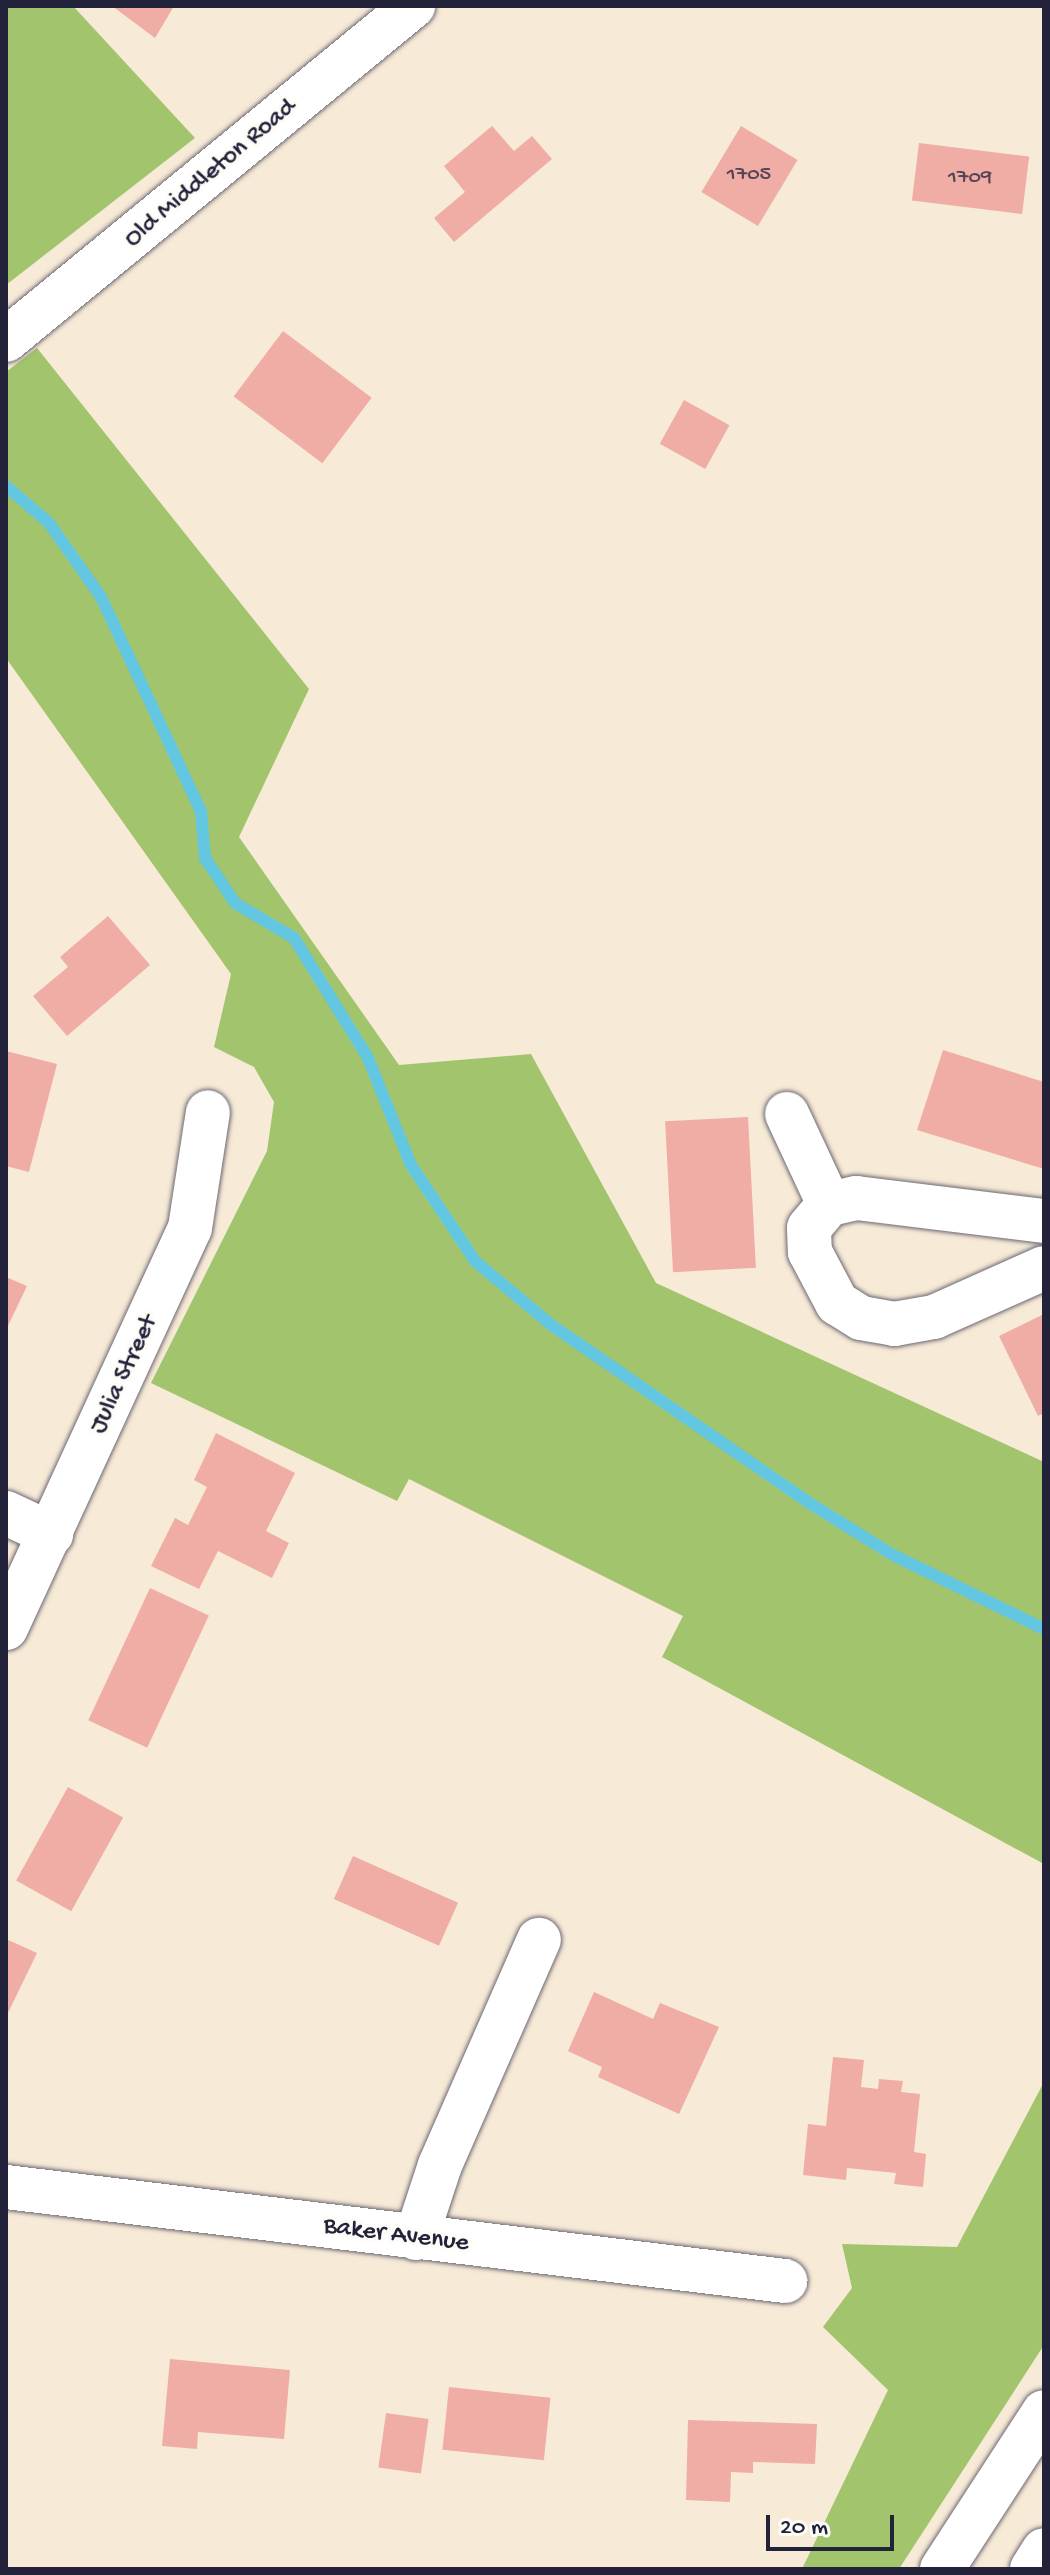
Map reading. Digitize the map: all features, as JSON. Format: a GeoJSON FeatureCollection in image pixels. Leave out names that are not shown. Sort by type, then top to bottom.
{"type":"FeatureCollection","features":[{"type":"Feature","properties":{"kind":"street","name":"Old Middleton Road"},"geometry":{"type":"LineString","coordinates":[[6,340],[413,6]]}},
{"type":"Feature","properties":{"kind":"street","name":"Julia Street"},"geometry":{"type":"LineString","coordinates":[[6,1628],[190,1228],[208,1112]]}},
{"type":"Feature","properties":{"kind":"street"},"geometry":{"type":"LineString","coordinates":[[787,1114],[829,1204]]}},
{"type":"Feature","properties":{"kind":"street"},"geometry":{"type":"LineString","coordinates":[[1044,1221],[903,1200],[829,1204],[809,1228],[810,1252],[837,1303],[861,1318],[894,1324],[934,1317],[1044,1268]]}},
{"type":"Feature","properties":{"kind":"street"},"geometry":{"type":"LineString","coordinates":[[6,1513],[51,1534]]}},
{"type":"Feature","properties":{"kind":"street"},"geometry":{"type":"LineString","coordinates":[[416,2238],[440,2165],[539,1940]]}},
{"type":"Feature","properties":{"kind":"street","name":"Baker Avenue"},"geometry":{"type":"LineString","coordinates":[[6,2187],[785,2281]]}},
{"type":"Feature","properties":{"kind":"street"},"geometry":{"type":"LineString","coordinates":[[952,2558],[1044,2412]]}},
{"type":"Feature","properties":{"kind":"green space"},"geometry":{"type":"Polygon","coordinates":[[[6,6],[73,6],[195,138],[6,285],[6,6]]]}},
{"type":"Feature","properties":{"kind":"green space"},"geometry":{"type":"Polygon","coordinates":[[[37,348],[309,689],[239,837],[399,1065],[531,1054],[656,1283],[1044,1462],[1044,1864],[662,1657],[683,1616],[409,1479],[397,1501],[151,1383],[267,1151],[274,1102],[254,1067],[214,1047],[231,974],[6,658],[6,372],[37,348]]]}},
{"type":"Feature","properties":{"kind":"green space"},"geometry":{"type":"Polygon","coordinates":[[[1044,2082],[1044,2345],[899,2569],[802,2569],[888,2390],[823,2327],[852,2288],[842,2244],[957,2247],[1044,2082]]]}},
{"type":"Feature","properties":{"kind":"building"},"geometry":{"type":"Polygon","coordinates":[[[112,6],[174,6],[155,38],[112,6]]]}},
{"type":"Feature","properties":{"kind":"building"},"geometry":{"type":"Polygon","coordinates":[[[492,126],[514,151],[532,136],[552,159],[454,242],[434,218],[465,192],[444,166],[492,126]]]}},
{"type":"Feature","properties":{"kind":"building"},"geometry":{"type":"Polygon","coordinates":[[[741,126],[798,160],[758,226],[701,192],[741,126]]]}},
{"type":"Feature","properties":{"kind":"building"},"geometry":{"type":"Polygon","coordinates":[[[919,143],[1029,157],[1022,214],[912,201],[919,143]]]}},
{"type":"Feature","properties":{"kind":"building"},"geometry":{"type":"Polygon","coordinates":[[[283,331],[372,398],[322,463],[234,396],[283,331]]]}},
{"type":"Feature","properties":{"kind":"building"},"geometry":{"type":"Polygon","coordinates":[[[684,400],[729,425],[705,469],[660,444],[684,400]]]}},
{"type":"Feature","properties":{"kind":"building"},"geometry":{"type":"Polygon","coordinates":[[[108,916],[150,965],[67,1036],[33,996],[68,967],[60,957],[108,916]]]}},
{"type":"Feature","properties":{"kind":"building"},"geometry":{"type":"Polygon","coordinates":[[[943,1050],[1044,1082],[1044,1169],[917,1130],[943,1050]]]}},
{"type":"Feature","properties":{"kind":"building"},"geometry":{"type":"Polygon","coordinates":[[[6,1051],[57,1064],[29,1172],[6,1166],[6,1051]]]}},
{"type":"Feature","properties":{"kind":"building"},"geometry":{"type":"Polygon","coordinates":[[[748,1117],[756,1268],[673,1272],[665,1121],[748,1117]]]}},
{"type":"Feature","properties":{"kind":"building"},"geometry":{"type":"Polygon","coordinates":[[[6,1277],[27,1286],[6,1330],[6,1277]]]}},
{"type":"Feature","properties":{"kind":"building"},"geometry":{"type":"Polygon","coordinates":[[[1044,1314],[1044,1413],[1038,1416],[999,1336],[1044,1314]]]}},
{"type":"Feature","properties":{"kind":"building"},"geometry":{"type":"Polygon","coordinates":[[[216,1433],[295,1473],[266,1531],[289,1543],[272,1578],[218,1551],[199,1589],[151,1566],[175,1518],[188,1525],[207,1487],[194,1480],[216,1433]]]}},
{"type":"Feature","properties":{"kind":"building"},"geometry":{"type":"Polygon","coordinates":[[[150,1588],[209,1615],[147,1748],[88,1720],[150,1588]]]}},
{"type":"Feature","properties":{"kind":"building"},"geometry":{"type":"Polygon","coordinates":[[[68,1787],[123,1818],[71,1911],[16,1881],[68,1787]]]}},
{"type":"Feature","properties":{"kind":"building"},"geometry":{"type":"Polygon","coordinates":[[[353,1856],[458,1903],[439,1946],[334,1899],[353,1856]]]}},
{"type":"Feature","properties":{"kind":"building"},"geometry":{"type":"Polygon","coordinates":[[[6,1939],[37,1953],[6,2017],[6,1939]]]}},
{"type":"Feature","properties":{"kind":"building"},"geometry":{"type":"Polygon","coordinates":[[[594,1992],[653,2019],[660,2003],[719,2027],[679,2114],[598,2077],[602,2067],[568,2051],[594,1992]]]}},
{"type":"Feature","properties":{"kind":"building"},"geometry":{"type":"Polygon","coordinates":[[[833,2057],[864,2060],[861,2087],[878,2089],[879,2079],[903,2081],[901,2092],[920,2094],[914,2152],[926,2154],[923,2187],[894,2184],[896,2173],[847,2168],[846,2180],[803,2175],[808,2124],[826,2126],[833,2057]]]}},
{"type":"Feature","properties":{"kind":"building"},"geometry":{"type":"Polygon","coordinates":[[[170,2359],[290,2370],[284,2439],[198,2432],[197,2449],[162,2446],[170,2359]]]}},
{"type":"Feature","properties":{"kind":"building"},"geometry":{"type":"Polygon","coordinates":[[[449,2387],[550,2398],[544,2460],[442,2450],[449,2387]]]}},
{"type":"Feature","properties":{"kind":"building"},"geometry":{"type":"Polygon","coordinates":[[[386,2413],[429,2419],[421,2473],[378,2467],[386,2413]]]}},
{"type":"Feature","properties":{"kind":"building"},"geometry":{"type":"Polygon","coordinates":[[[688,2420],[817,2424],[815,2464],[753,2462],[753,2473],[731,2472],[730,2502],[686,2500],[688,2420]]]}},
{"type":"Feature","properties":{"kind":"waterway"},"geometry":{"type":"LineString","coordinates":[[6,486],[49,523],[101,597],[201,811],[205,858],[235,903],[294,938],[368,1058],[411,1165],[475,1261],[550,1324],[811,1504],[893,1555],[1044,1629]]}}]}
